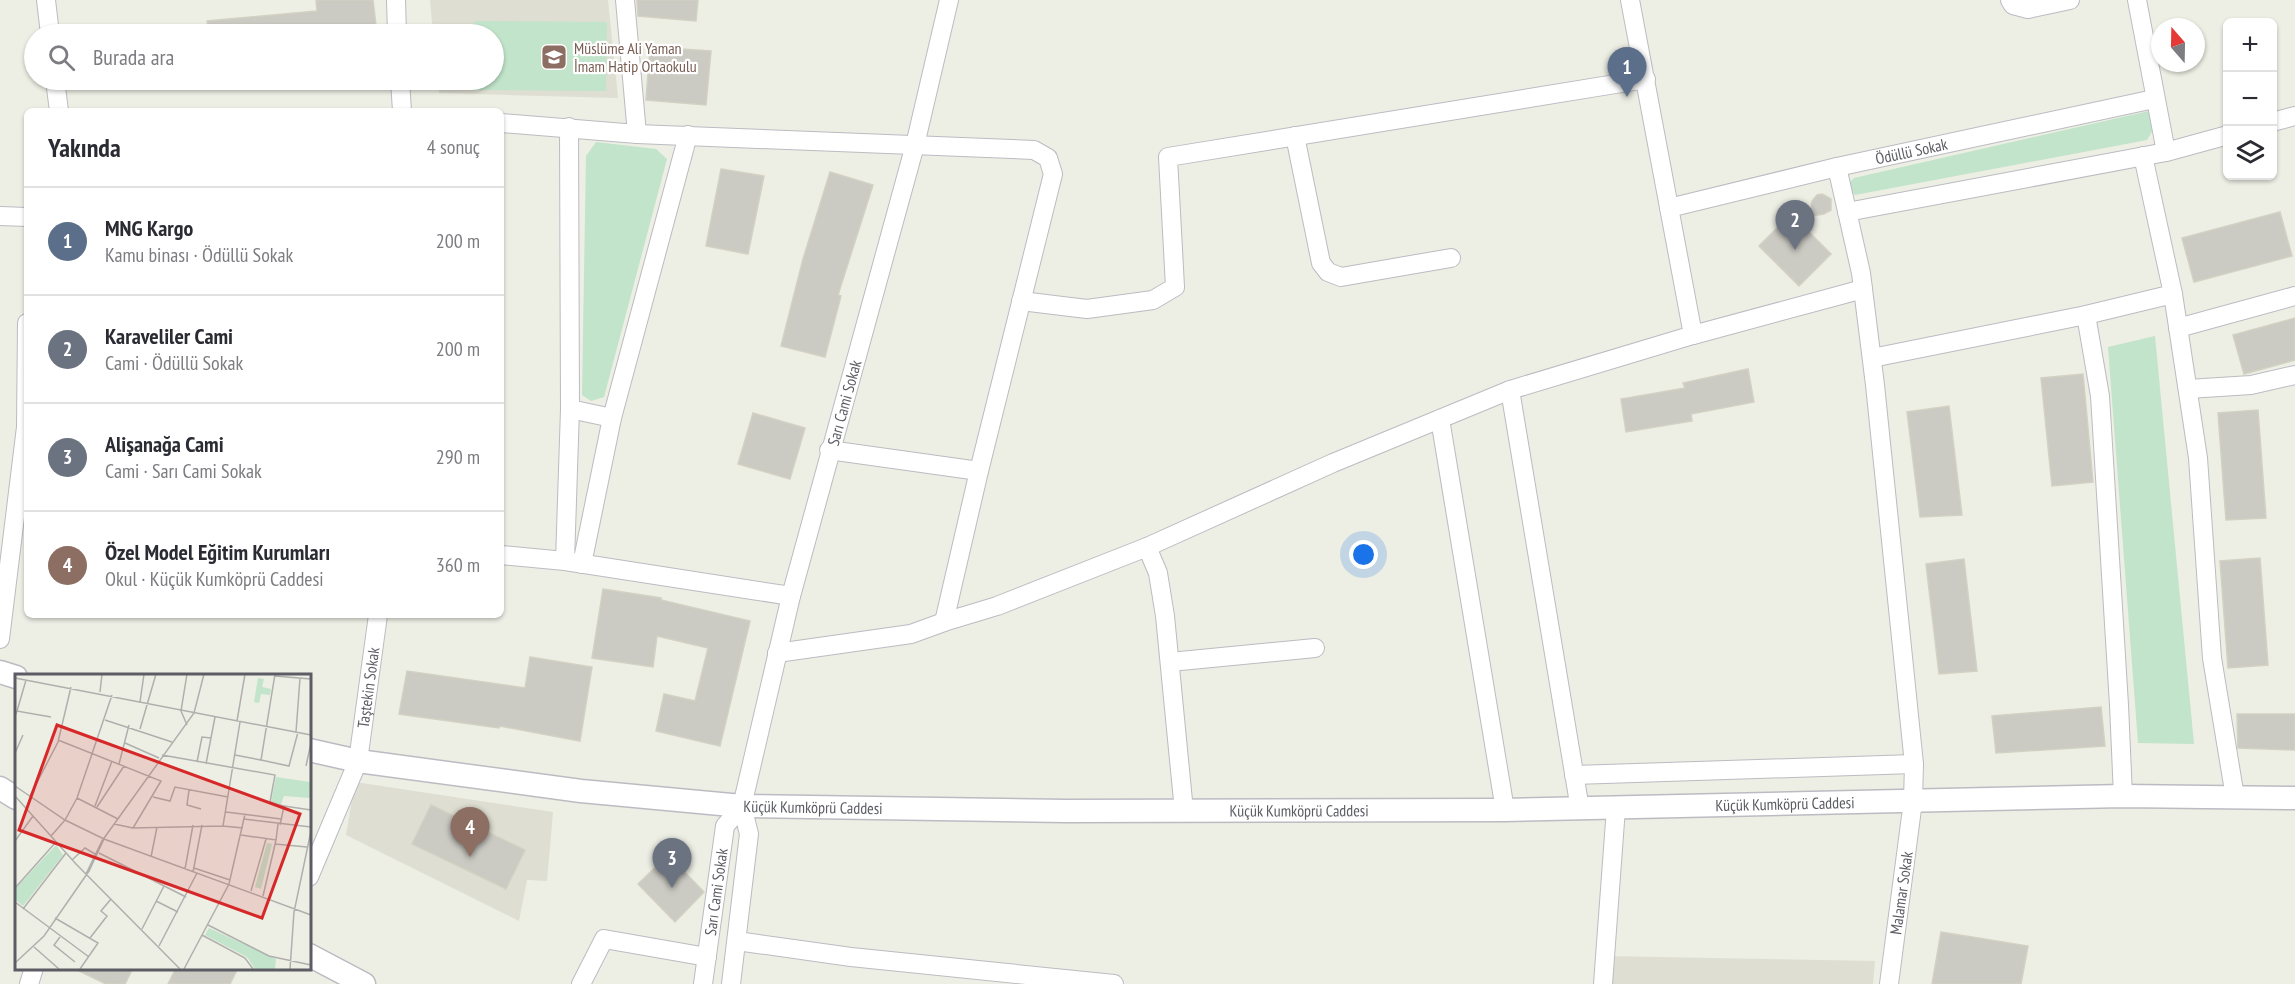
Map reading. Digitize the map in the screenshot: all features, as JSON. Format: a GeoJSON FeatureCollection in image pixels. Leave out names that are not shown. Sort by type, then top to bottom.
{"type":"FeatureCollection","features":[{"type":"Feature","properties":{"kind":"street"},"geometry":{"type":"LineString","coordinates":[[46,0],[49,24]]}},
{"type":"Feature","properties":{"kind":"street"},"geometry":{"type":"LineString","coordinates":[[396,0],[397,24]]}},
{"type":"Feature","properties":{"kind":"street"},"geometry":{"type":"LineString","coordinates":[[625,0],[637,134]]}},
{"type":"Feature","properties":{"kind":"street","name":"Sarı Cami Sokak"},"geometry":{"type":"LineString","coordinates":[[731,984],[749,834],[742,806],[790,596],[915,145],[949,0]]}},
{"type":"Feature","properties":{"kind":"street"},"geometry":{"type":"LineString","coordinates":[[1630,0],[1693,335]]}},
{"type":"Feature","properties":{"kind":"street"},"geometry":{"type":"LineString","coordinates":[[2010,0],[2013,5],[2028,9],[2070,0]]}},
{"type":"Feature","properties":{"kind":"street"},"geometry":{"type":"LineString","coordinates":[[2137,0],[2154,99],[2166,152]]}},
{"type":"Feature","properties":{"kind":"street"},"geometry":{"type":"LineString","coordinates":[[1021,301],[1087,309],[1153,300],[1175,287],[1168,157],[1646,79]]}},
{"type":"Feature","properties":{"kind":"street"},"geometry":{"type":"LineString","coordinates":[[56,90],[58,108]]}},
{"type":"Feature","properties":{"kind":"street"},"geometry":{"type":"LineString","coordinates":[[401,90],[402,108]]}},
{"type":"Feature","properties":{"kind":"street","name":"Ödüllü Sokak"},"geometry":{"type":"LineString","coordinates":[[1670,208],[1837,167],[2154,99]]}},
{"type":"Feature","properties":{"kind":"street"},"geometry":{"type":"LineString","coordinates":[[2277,121],[2295,116]]}},
{"type":"Feature","properties":{"kind":"street"},"geometry":{"type":"LineString","coordinates":[[504,123],[637,134],[1034,150],[1048,158],[1053,174],[944,622]]}},
{"type":"Feature","properties":{"kind":"street"},"geometry":{"type":"LineString","coordinates":[[569,128],[570,409],[574,562]]}},
{"type":"Feature","properties":{"kind":"street"},"geometry":{"type":"LineString","coordinates":[[574,562],[688,135]]}},
{"type":"Feature","properties":{"kind":"street"},"geometry":{"type":"LineString","coordinates":[[1295,136],[1322,263],[1328,272],[1341,277],[1451,258]]}},
{"type":"Feature","properties":{"kind":"street"},"geometry":{"type":"LineString","coordinates":[[1847,212],[2166,152],[2223,136]]}},
{"type":"Feature","properties":{"kind":"street"},"geometry":{"type":"LineString","coordinates":[[2143,156],[2173,294],[2198,458],[2212,658],[2235,797]]}},
{"type":"Feature","properties":{"kind":"street","name":"Malamar Sokak"},"geometry":{"type":"LineString","coordinates":[[1837,167],[1863,289],[1872,358],[1914,764],[1913,801],[1889,984]]}},
{"type":"Feature","properties":{"kind":"street"},"geometry":{"type":"LineString","coordinates":[[0,216],[24,217]]}},
{"type":"Feature","properties":{"kind":"street"},"geometry":{"type":"LineString","coordinates":[[777,653],[911,634],[997,606],[1147,547],[1333,463],[1510,390],[1693,335],[1863,289]]}},
{"type":"Feature","properties":{"kind":"street"},"geometry":{"type":"LineString","coordinates":[[1872,358],[2086,315],[2173,294]]}},
{"type":"Feature","properties":{"kind":"street"},"geometry":{"type":"LineString","coordinates":[[2178,328],[2295,296]]}},
{"type":"Feature","properties":{"kind":"street"},"geometry":{"type":"LineString","coordinates":[[2086,315],[2100,396],[2123,796]]}},
{"type":"Feature","properties":{"kind":"street"},"geometry":{"type":"LineString","coordinates":[[2187,389],[2251,386],[2295,375]]}},
{"type":"Feature","properties":{"kind":"street"},"geometry":{"type":"LineString","coordinates":[[1510,390],[1580,809]]}},
{"type":"Feature","properties":{"kind":"street"},"geometry":{"type":"LineString","coordinates":[[570,409],[612,418]]}},
{"type":"Feature","properties":{"kind":"street"},"geometry":{"type":"LineString","coordinates":[[1440,419],[1505,810]]}},
{"type":"Feature","properties":{"kind":"street"},"geometry":{"type":"LineString","coordinates":[[0,639],[24,443]]}},
{"type":"Feature","properties":{"kind":"street"},"geometry":{"type":"LineString","coordinates":[[829,450],[979,471]]}},
{"type":"Feature","properties":{"kind":"street"},"geometry":{"type":"LineString","coordinates":[[1147,547],[1158,573],[1170,662],[1184,811]]}},
{"type":"Feature","properties":{"kind":"street"},"geometry":{"type":"LineString","coordinates":[[504,555],[574,562],[790,596]]}},
{"type":"Feature","properties":{"kind":"street","name":"Taştekin Sokak"},"geometry":{"type":"LineString","coordinates":[[310,875],[358,761],[378,618]]}},
{"type":"Feature","properties":{"kind":"street"},"geometry":{"type":"LineString","coordinates":[[1170,662],[1315,648]]}},
{"type":"Feature","properties":{"kind":"street"},"geometry":{"type":"LineString","coordinates":[[0,672],[15,677]]}},
{"type":"Feature","properties":{"kind":"street","name":"Küçük Kumköprü Caddesi"},"geometry":{"type":"LineString","coordinates":[[310,750],[358,761],[582,791],[742,806],[1065,811],[1505,810],[2123,796],[2295,798]]}},
{"type":"Feature","properties":{"kind":"street"},"geometry":{"type":"LineString","coordinates":[[1574,775],[1914,764]]}},
{"type":"Feature","properties":{"kind":"street"},"geometry":{"type":"LineString","coordinates":[[0,788],[15,797]]}},
{"type":"Feature","properties":{"kind":"street","name":"Sarı Cami Sokak"},"geometry":{"type":"LineString","coordinates":[[704,984],[725,826],[742,806]]}},
{"type":"Feature","properties":{"kind":"street"},"geometry":{"type":"LineString","coordinates":[[1603,984],[1616,808]]}},
{"type":"Feature","properties":{"kind":"street"},"geometry":{"type":"LineString","coordinates":[[581,984],[604,939],[707,957]]}},
{"type":"Feature","properties":{"kind":"street"},"geometry":{"type":"LineString","coordinates":[[737,941],[851,957],[1114,984]]}},
{"type":"Feature","properties":{"kind":"street"},"geometry":{"type":"LineString","coordinates":[[310,956],[352,981]]}},
{"type":"Feature","properties":{"kind":"street"},"geometry":{"type":"LineString","coordinates":[[29,984],[34,969]]}},
{"type":"Feature","properties":{"kind":"shaded area","name":"Müslüme Ali Yaman İmam Hatip Ortaokulu"},"geometry":{"type":"Polygon","coordinates":[[[430,0],[608,0],[618,98],[439,93],[439,90],[504,90],[504,24],[432,24],[430,0]]]}},
{"type":"Feature","properties":{"kind":"shaded area"},"geometry":{"type":"Polygon","coordinates":[[[355,782],[553,812],[547,881],[527,880],[519,921],[346,835],[355,782]]]}},
{"type":"Feature","properties":{"kind":"shaded area"},"geometry":{"type":"Polygon","coordinates":[[[1602,956],[1875,961],[1873,984],[1600,984],[1602,956]]]}},
{"type":"Feature","properties":{"kind":"green space"},"geometry":{"type":"Polygon","coordinates":[[[474,21],[607,22],[606,91],[473,90],[504,90],[504,24],[474,24],[474,21]]]}},
{"type":"Feature","properties":{"kind":"green space"},"geometry":{"type":"Polygon","coordinates":[[[2149,111],[2153,130],[2147,140],[1855,195],[1849,189],[1849,183],[1854,178],[2149,111]]]}},
{"type":"Feature","properties":{"kind":"green space"},"geometry":{"type":"Polygon","coordinates":[[[596,142],[656,149],[667,159],[604,397],[591,401],[582,395],[586,156],[596,142]]]}},
{"type":"Feature","properties":{"kind":"green space"},"geometry":{"type":"Polygon","coordinates":[[[2155,336],[2194,744],[2138,743],[2108,347],[2155,336]]]}},
{"type":"Feature","properties":{"kind":"building"},"geometry":{"type":"Polygon","coordinates":[[[316,0],[373,0],[376,24],[207,24],[207,21],[317,11],[316,0]]]}},
{"type":"Feature","properties":{"kind":"building"},"geometry":{"type":"Polygon","coordinates":[[[637,0],[698,0],[696,21],[638,16],[637,0]]]}},
{"type":"Feature","properties":{"kind":"building"},"geometry":{"type":"Polygon","coordinates":[[[650,47],[711,51],[706,105],[646,100],[650,47]]]}},
{"type":"Feature","properties":{"kind":"building"},"geometry":{"type":"Polygon","coordinates":[[[721,169],[764,176],[748,254],[706,246],[721,169]]]}},
{"type":"Feature","properties":{"kind":"building"},"geometry":{"type":"Polygon","coordinates":[[[830,172],[873,185],[838,295],[841,296],[825,357],[781,346],[803,259],[830,172]]]}},
{"type":"Feature","properties":{"kind":"building"},"geometry":{"type":"Polygon","coordinates":[[[1822,194],[1831,199],[1831,210],[1824,214],[1810,216],[1812,201],[1817,195],[1822,194]]]}},
{"type":"Feature","properties":{"kind":"building"},"geometry":{"type":"Polygon","coordinates":[[[2280,212],[2292,256],[2194,282],[2182,238],[2280,212]]]}},
{"type":"Feature","properties":{"kind":"building"},"geometry":{"type":"Polygon","coordinates":[[[1791,214],[1831,254],[1799,286],[1759,246],[1791,214]]]}},
{"type":"Feature","properties":{"kind":"building"},"geometry":{"type":"Polygon","coordinates":[[[2295,318],[2295,360],[2244,374],[2233,335],[2295,318]]]}},
{"type":"Feature","properties":{"kind":"building"},"geometry":{"type":"Polygon","coordinates":[[[1748,369],[1754,402],[1691,414],[1692,421],[1626,432],[1621,399],[1685,388],[1683,383],[1748,369]]]}},
{"type":"Feature","properties":{"kind":"building"},"geometry":{"type":"Polygon","coordinates":[[[2083,374],[2093,482],[2052,486],[2041,378],[2083,374]]]}},
{"type":"Feature","properties":{"kind":"building"},"geometry":{"type":"Polygon","coordinates":[[[1949,406],[1962,515],[1920,517],[1907,412],[1949,406]]]}},
{"type":"Feature","properties":{"kind":"building"},"geometry":{"type":"Polygon","coordinates":[[[2258,410],[2266,518],[2226,520],[2218,413],[2258,410]]]}},
{"type":"Feature","properties":{"kind":"building"},"geometry":{"type":"Polygon","coordinates":[[[753,413],[805,428],[790,479],[738,464],[753,413]]]}},
{"type":"Feature","properties":{"kind":"building"},"geometry":{"type":"Polygon","coordinates":[[[2260,558],[2268,665],[2228,668],[2220,561],[2260,558]]]}},
{"type":"Feature","properties":{"kind":"building"},"geometry":{"type":"Polygon","coordinates":[[[1964,559],[1977,671],[1939,674],[1926,564],[1964,559]]]}},
{"type":"Feature","properties":{"kind":"building"},"geometry":{"type":"Polygon","coordinates":[[[603,589],[661,598],[661,600],[750,621],[720,746],[656,731],[664,694],[695,701],[708,648],[657,636],[653,667],[592,658],[603,589]]]}},
{"type":"Feature","properties":{"kind":"building"},"geometry":{"type":"Polygon","coordinates":[[[530,657],[592,667],[580,741],[500,726],[499,728],[399,714],[407,671],[525,688],[530,657]]]}},
{"type":"Feature","properties":{"kind":"building"},"geometry":{"type":"Polygon","coordinates":[[[2101,707],[2105,746],[1996,753],[1992,716],[2101,707]]]}},
{"type":"Feature","properties":{"kind":"building"},"geometry":{"type":"Polygon","coordinates":[[[2237,714],[2295,714],[2295,750],[2238,748],[2237,714]]]}},
{"type":"Feature","properties":{"kind":"building"},"geometry":{"type":"Polygon","coordinates":[[[431,805],[525,850],[506,889],[412,844],[431,805]]]}},
{"type":"Feature","properties":{"kind":"building"},"geometry":{"type":"Polygon","coordinates":[[[668,855],[704,892],[675,922],[638,884],[668,855]]]}},
{"type":"Feature","properties":{"kind":"building"},"geometry":{"type":"Polygon","coordinates":[[[1941,932],[2028,946],[2021,984],[1932,984],[1941,932]]]}},
{"type":"Feature","properties":{"kind":"building"},"geometry":{"type":"Polygon","coordinates":[[[75,969],[132,969],[125,984],[106,984],[75,969]]]}},
{"type":"Feature","properties":{"kind":"building"},"geometry":{"type":"Polygon","coordinates":[[[176,969],[238,969],[230,984],[168,984],[176,969]]]}},
{"type":"Feature","properties":{"kind":"place","name":"Müslüme Ali Yaman İmam Hatip Ortaokulu"},"geometry":{"type":"Point","coordinates":[554,57]}},
{"type":"Feature","properties":{"kind":"place","name":"MNG Kargo"},"geometry":{"type":"Point","coordinates":[1627,97]}},
{"type":"Feature","properties":{"kind":"place","name":"Karaveliler Cami"},"geometry":{"type":"Point","coordinates":[1795,250]}},
{"type":"Feature","properties":{"kind":"place","name":"Özel Model Eğitim Kurumları"},"geometry":{"type":"Point","coordinates":[470,857]}},
{"type":"Feature","properties":{"kind":"place","name":"Alişanağa Cami"},"geometry":{"type":"Point","coordinates":[672,888]}}]}
